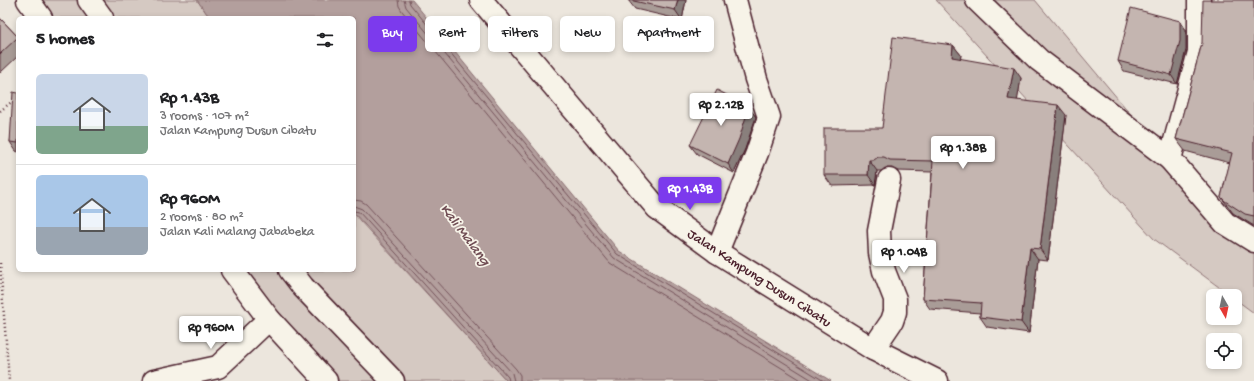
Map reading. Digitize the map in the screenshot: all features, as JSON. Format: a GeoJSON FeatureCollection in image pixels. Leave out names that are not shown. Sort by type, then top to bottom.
{"type":"FeatureCollection","features":[{"type":"Feature","properties":{"kind":"street"},"geometry":{"type":"LineString","coordinates":[[28,0],[40,16]]}},
{"type":"Feature","properties":{"kind":"street"},"geometry":{"type":"LineString","coordinates":[[89,0],[101,16]]}},
{"type":"Feature","properties":{"kind":"street","name":"Jalan Kampung Dusun Cibatu"},"geometry":{"type":"LineString","coordinates":[[481,0],[657,208],[717,252],[873,349],[937,381]]}},
{"type":"Feature","properties":{"kind":"street"},"geometry":{"type":"LineString","coordinates":[[717,252],[757,153],[769,117],[756,79],[736,0]]}},
{"type":"Feature","properties":{"kind":"street"},"geometry":{"type":"LineString","coordinates":[[977,0],[1039,60],[1170,159],[1225,223],[1254,241]]}},
{"type":"Feature","properties":{"kind":"street"},"geometry":{"type":"LineString","coordinates":[[1170,159],[1199,52],[1199,0]]}},
{"type":"Feature","properties":{"kind":"street"},"geometry":{"type":"LineString","coordinates":[[873,349],[892,321],[895,312],[895,299],[884,271],[880,253],[879,231],[889,180]]}},
{"type":"Feature","properties":{"kind":"street"},"geometry":{"type":"LineString","coordinates":[[234,272],[269,319],[326,381]]}},
{"type":"Feature","properties":{"kind":"street"},"geometry":{"type":"LineString","coordinates":[[292,272],[303,287],[393,381]]}},
{"type":"Feature","properties":{"kind":"street"},"geometry":{"type":"LineString","coordinates":[[154,381],[217,374],[269,319]]}},
{"type":"Feature","properties":{"kind":"path"},"geometry":{"type":"LineString","coordinates":[[0,111],[16,99]]}},
{"type":"Feature","properties":{"kind":"path"},"geometry":{"type":"LineString","coordinates":[[0,263],[9,381]]}},
{"type":"Feature","properties":{"kind":"shaded area"},"geometry":{"type":"Polygon","coordinates":[[[29,0],[197,0],[209,16],[41,16],[29,0]]]}},
{"type":"Feature","properties":{"kind":"shaded area"},"geometry":{"type":"Polygon","coordinates":[[[936,0],[1035,0],[1228,230],[1254,245],[1254,313],[1242,304],[1242,289],[1222,289],[1154,239],[936,0]]]}},
{"type":"Feature","properties":{"kind":"shaded area"},"geometry":{"type":"Polygon","coordinates":[[[356,216],[507,381],[396,381],[306,272],[356,272],[356,216]]]}},
{"type":"Feature","properties":{"kind":"shaded area"},"geometry":{"type":"Polygon","coordinates":[[[234,272],[292,272],[395,381],[326,381],[234,272]]]}},
{"type":"Feature","properties":{"kind":"water","name":"Kali Malang"},"geometry":{"type":"Polygon","coordinates":[[[197,0],[412,0],[425,16],[425,52],[455,52],[619,251],[831,381],[507,381],[356,215],[356,16],[209,16],[197,0]]]}},
{"type":"Feature","properties":{"kind":"building"},"geometry":{"type":"Polygon","coordinates":[[[629,0],[678,0],[675,10],[629,0]]]}},
{"type":"Feature","properties":{"kind":"building"},"geometry":{"type":"Polygon","coordinates":[[[1203,0],[1254,0],[1254,216],[1245,214],[1221,197],[1232,153],[1176,139],[1202,43],[1203,0]]]}},
{"type":"Feature","properties":{"kind":"building"},"geometry":{"type":"Polygon","coordinates":[[[1131,8],[1180,21],[1180,41],[1171,75],[1118,61],[1131,8]]]}},
{"type":"Feature","properties":{"kind":"building"},"geometry":{"type":"Polygon","coordinates":[[[0,18],[16,35],[16,39],[0,54],[0,18]]]}},
{"type":"Feature","properties":{"kind":"building"},"geometry":{"type":"Polygon","coordinates":[[[893,37],[953,45],[952,57],[1014,68],[1008,99],[1058,105],[1040,249],[1030,248],[1021,322],[980,317],[981,303],[923,299],[933,161],[890,160],[884,157],[878,157],[874,160],[869,160],[868,175],[824,175],[824,128],[882,128],[893,37]]]}},
{"type":"Feature","properties":{"kind":"building"},"geometry":{"type":"Polygon","coordinates":[[[717,90],[749,107],[739,139],[728,164],[690,145],[717,90]]]}},
{"type":"Feature","properties":{"kind":"building"},"geometry":{"type":"Polygon","coordinates":[[[13,92],[16,93],[16,143],[10,142],[13,92]]]}}]}
